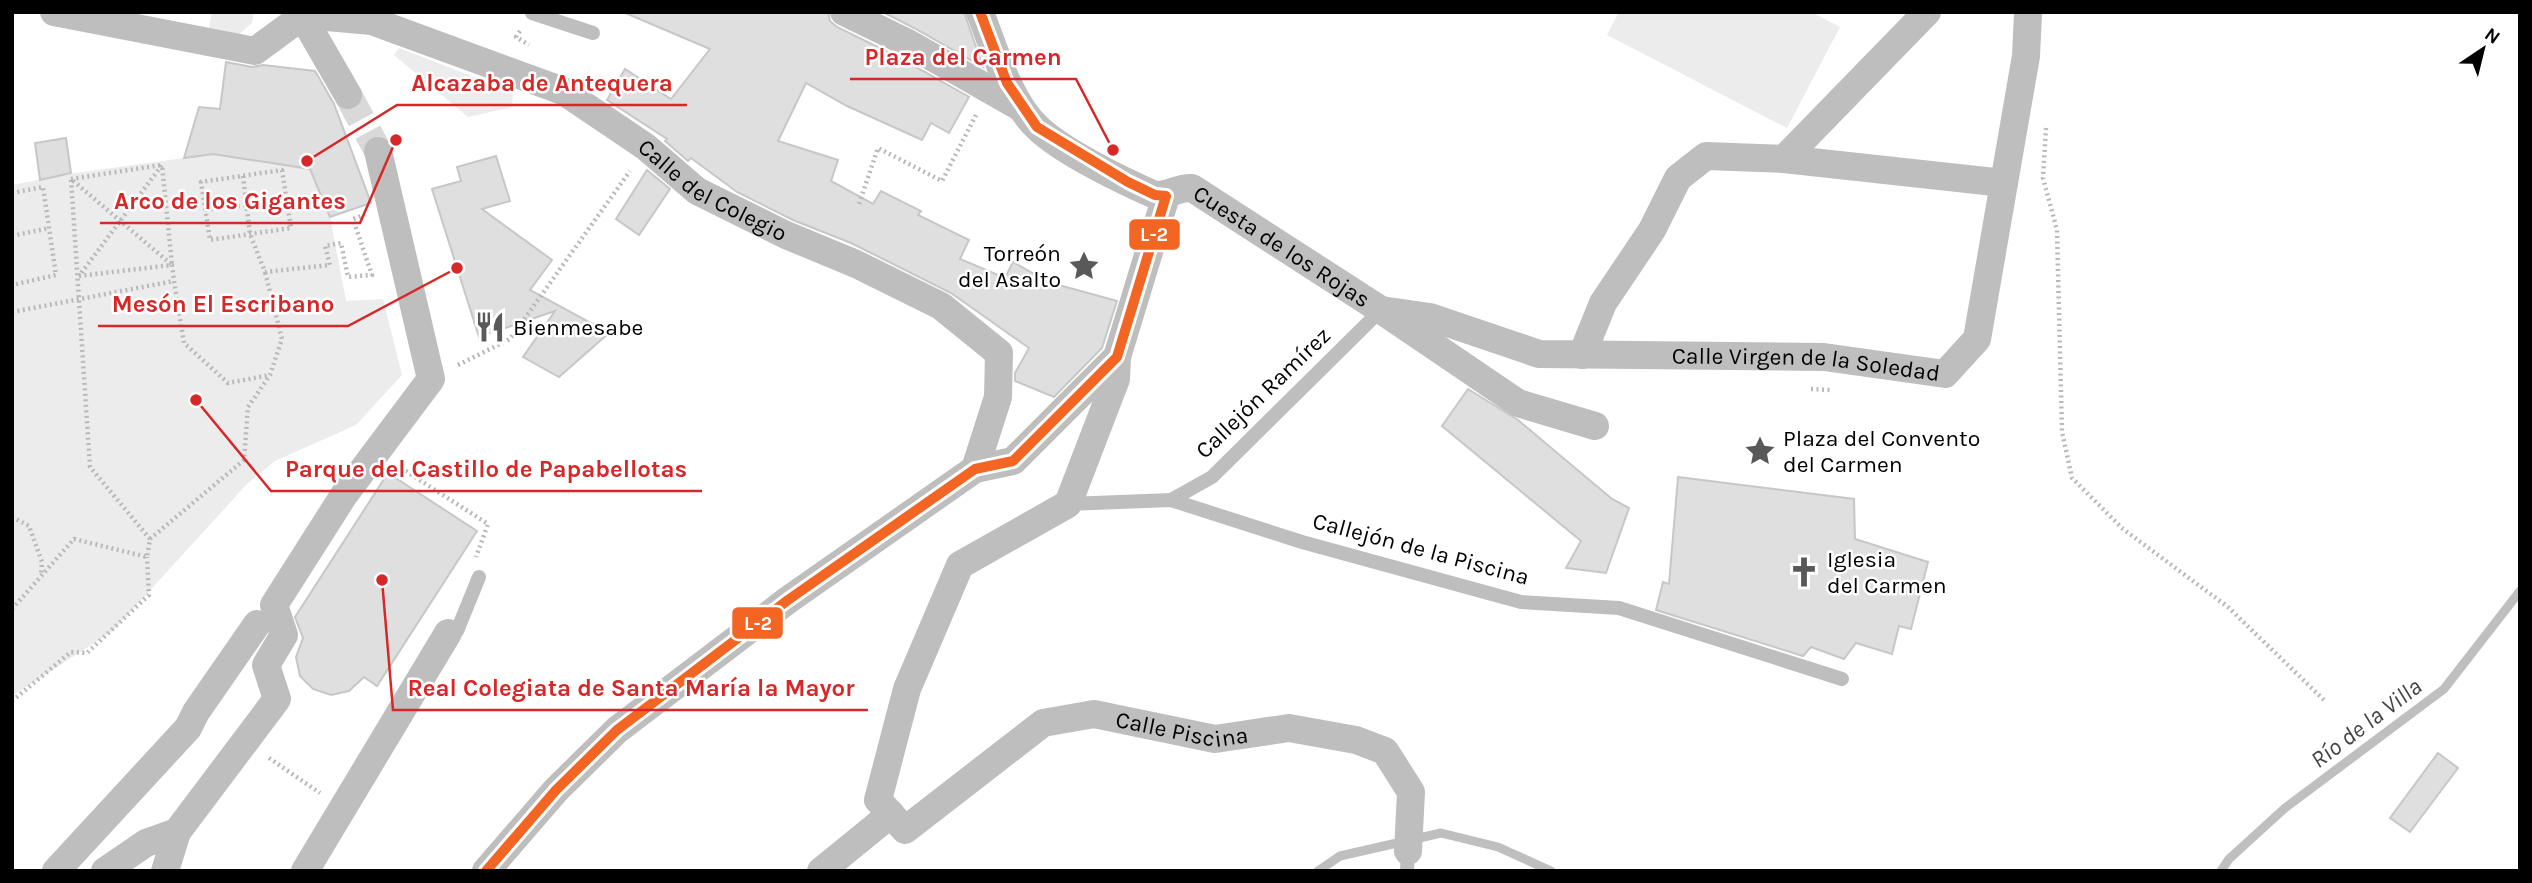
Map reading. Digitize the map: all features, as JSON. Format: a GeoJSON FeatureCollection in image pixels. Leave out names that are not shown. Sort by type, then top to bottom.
{"type":"FeatureCollection","features":[{"type":"Feature","properties":{"kind":"street"},"geometry":{"type":"LineString","coordinates":[[54,12],[255,51],[302,14],[348,95]]}},
{"type":"Feature","properties":{"kind":"street"},"geometry":{"type":"LineString","coordinates":[[844,12],[906,42],[1026,111]]}},
{"type":"Feature","properties":{"kind":"street","name":"Cuesta de los Rojas"},"geometry":{"type":"LineString","coordinates":[[980,12],[1007,83],[1037,127],[1076,153],[1144,190],[1166,196],[1177,189],[1192,188],[1381,310]]}},
{"type":"Feature","properties":{"kind":"street"},"geometry":{"type":"LineString","coordinates":[[1784,159],[1927,12]]}},
{"type":"Feature","properties":{"kind":"street","name":"Calle Virgen de la Soledad"},"geometry":{"type":"LineString","coordinates":[[1381,310],[1430,317],[1539,354],[1824,357],[1945,374],[1977,339],[2026,56],[2026,13]]}},
{"type":"Feature","properties":{"kind":"street","name":"Calle del Colegio"},"geometry":{"type":"LineString","coordinates":[[302,14],[372,21],[563,91],[646,148],[697,191],[941,306],[999,353],[998,397],[975,469]]}},
{"type":"Feature","properties":{"kind":"street"},"geometry":{"type":"LineString","coordinates":[[165,871],[177,832],[277,699],[266,664],[284,635],[274,605],[344,495],[431,379],[378,151]]}},
{"type":"Feature","properties":{"kind":"street"},"geometry":{"type":"LineString","coordinates":[[1582,355],[1603,303],[1652,230],[1678,178],[1706,156],[1784,159],[2004,183]]}},
{"type":"Feature","properties":{"kind":"street"},"geometry":{"type":"LineString","coordinates":[[821,871],[891,814],[878,800],[907,689],[960,565],[1068,504],[1116,379],[1117,357],[1166,196]]}},
{"type":"Feature","properties":{"kind":"street"},"geometry":{"type":"LineString","coordinates":[[1381,310],[1518,403],[1595,426]]}},
{"type":"Feature","properties":{"kind":"street"},"geometry":{"type":"LineString","coordinates":[[485,871],[556,790],[617,730],[788,600],[975,469],[1013,461],[1117,357]]}},
{"type":"Feature","properties":{"kind":"street"},"geometry":{"type":"LineString","coordinates":[[56,871],[188,728],[195,712],[257,624]]}},
{"type":"Feature","properties":{"kind":"street"},"geometry":{"type":"LineString","coordinates":[[305,871],[448,634]]}},
{"type":"Feature","properties":{"kind":"street","name":"Calle Piscina"},"geometry":{"type":"LineString","coordinates":[[891,814],[905,830],[1043,723],[1094,714],[1214,739],[1289,728],[1356,740],[1385,751],[1411,792],[1407,861]]}},
{"type":"Feature","properties":{"kind":"street"},"geometry":{"type":"LineString","coordinates":[[105,871],[146,844],[177,832]]}},
{"type":"Feature","properties":{"kind":"lane"},"geometry":{"type":"LineString","coordinates":[[532,13],[593,33]]}},
{"type":"Feature","properties":{"kind":"lane","name":"Callejón Ramírez"},"geometry":{"type":"LineString","coordinates":[[1171,500],[1212,477],[1381,310]]}},
{"type":"Feature","properties":{"kind":"lane","name":"Callejón de la Piscina"},"geometry":{"type":"LineString","coordinates":[[1068,504],[1171,500],[1302,542],[1521,602],[1619,608],[1842,679]]}},
{"type":"Feature","properties":{"kind":"lane"},"geometry":{"type":"LineString","coordinates":[[448,634],[457,631],[479,577]]}},
{"type":"Feature","properties":{"kind":"path"},"geometry":{"type":"LineString","coordinates":[[859,204],[878,148],[942,181],[981,105]]}},
{"type":"Feature","properties":{"kind":"path"},"geometry":{"type":"LineString","coordinates":[[2046,122],[2043,177],[2057,230],[2062,432],[2072,478],[2123,530],[2228,607],[2326,702]]}},
{"type":"Feature","properties":{"kind":"path"},"geometry":{"type":"LineString","coordinates":[[431,379],[510,339],[646,148]]}},
{"type":"Feature","properties":{"kind":"path"},"geometry":{"type":"LineString","coordinates":[[71,179],[162,165]]}},
{"type":"Feature","properties":{"kind":"path"},"geometry":{"type":"LineString","coordinates":[[79,276],[162,165]]}},
{"type":"Feature","properties":{"kind":"path"},"geometry":{"type":"LineString","coordinates":[[162,165],[174,281],[184,343],[228,383],[270,375]]}},
{"type":"Feature","properties":{"kind":"path"},"geometry":{"type":"LineString","coordinates":[[282,170],[287,200],[291,229],[209,240],[201,182],[282,170]]}},
{"type":"Feature","properties":{"kind":"path"},"geometry":{"type":"LineString","coordinates":[[12,701],[71,652],[87,653],[149,596],[147,557],[150,539],[244,460],[248,407],[270,375],[282,339],[265,272],[250,234],[243,176]]}},
{"type":"Feature","properties":{"kind":"path"},"geometry":{"type":"LineString","coordinates":[[71,179],[172,264]]}},
{"type":"Feature","properties":{"kind":"path"},"geometry":{"type":"LineString","coordinates":[[71,179],[90,467],[150,539]]}},
{"type":"Feature","properties":{"kind":"path"},"geometry":{"type":"LineString","coordinates":[[12,193],[43,187],[56,275],[12,285]]}},
{"type":"Feature","properties":{"kind":"path"},"geometry":{"type":"LineString","coordinates":[[205,210],[287,200]]}},
{"type":"Feature","properties":{"kind":"path"},"geometry":{"type":"LineString","coordinates":[[265,272],[330,265],[325,246],[341,243],[348,277],[372,275],[353,219],[391,205]]}},
{"type":"Feature","properties":{"kind":"path"},"geometry":{"type":"LineString","coordinates":[[12,236],[48,228]]}},
{"type":"Feature","properties":{"kind":"path"},"geometry":{"type":"LineString","coordinates":[[79,276],[172,264]]}},
{"type":"Feature","properties":{"kind":"path"},"geometry":{"type":"LineString","coordinates":[[12,312],[174,281]]}},
{"type":"Feature","properties":{"kind":"path"},"geometry":{"type":"LineString","coordinates":[[377,452],[488,524],[475,561]]}},
{"type":"Feature","properties":{"kind":"path"},"geometry":{"type":"LineString","coordinates":[[12,517],[29,526],[42,562],[41,575]]}},
{"type":"Feature","properties":{"kind":"path"},"geometry":{"type":"LineString","coordinates":[[12,609],[74,540],[147,557]]}},
{"type":"Feature","properties":{"kind":"path"},"geometry":{"type":"LineString","coordinates":[[245,742],[343,808]]}},
{"type":"Feature","properties":{"kind":"shaded area"},"geometry":{"type":"Polygon","coordinates":[[[212,12],[254,12],[252,23],[235,38],[208,32],[212,12]]]}},
{"type":"Feature","properties":{"kind":"shaded area"},"geometry":{"type":"Polygon","coordinates":[[[1619,12],[1811,12],[1840,27],[1787,128],[1607,35],[1619,12]]]}},
{"type":"Feature","properties":{"kind":"shaded area"},"geometry":{"type":"Polygon","coordinates":[[[399,48],[513,92],[512,107],[468,117],[394,55],[399,48]]]}},
{"type":"Feature","properties":{"kind":"shaded area"},"geometry":{"type":"Polygon","coordinates":[[[213,154],[310,169],[330,217],[346,301],[383,299],[402,375],[356,425],[275,461],[247,484],[113,631],[12,696],[12,185],[68,174],[213,154]]]}},
{"type":"Feature","properties":{"kind":"building"},"geometry":{"type":"Polygon","coordinates":[[[623,12],[828,12],[830,21],[837,27],[969,97],[949,133],[931,123],[922,140],[847,106],[806,83],[778,141],[838,160],[831,181],[873,204],[881,191],[921,211],[918,215],[969,240],[960,259],[1005,278],[1013,262],[1048,282],[1117,301],[1102,348],[1054,397],[1015,381],[1015,373],[1029,348],[951,293],[851,243],[793,220],[737,192],[691,158],[688,161],[665,141],[667,139],[607,100],[625,69],[671,99],[710,49],[623,12]]]}},
{"type":"Feature","properties":{"kind":"building"},"geometry":{"type":"Polygon","coordinates":[[[883,12],[964,12],[983,67],[914,28],[883,12]]]}},
{"type":"Feature","properties":{"kind":"building"},"geometry":{"type":"Polygon","coordinates":[[[226,62],[252,67],[263,65],[315,71],[334,104],[371,203],[330,217],[310,169],[213,154],[184,158],[199,107],[220,109],[226,62]]]}},
{"type":"Feature","properties":{"kind":"building"},"geometry":{"type":"Polygon","coordinates":[[[66,138],[71,173],[40,180],[35,143],[66,138]]]}},
{"type":"Feature","properties":{"kind":"building"},"geometry":{"type":"Polygon","coordinates":[[[496,156],[510,201],[482,209],[552,260],[530,290],[609,333],[559,377],[523,357],[555,311],[479,337],[432,189],[461,181],[457,167],[496,156]]]}},
{"type":"Feature","properties":{"kind":"building"},"geometry":{"type":"Polygon","coordinates":[[[647,170],[670,189],[639,235],[616,219],[647,170]]]}},
{"type":"Feature","properties":{"kind":"building"},"geometry":{"type":"Polygon","coordinates":[[[1468,389],[1518,420],[1612,499],[1629,508],[1606,573],[1566,568],[1581,541],[1442,426],[1468,389]]]}},
{"type":"Feature","properties":{"kind":"building"},"geometry":{"type":"Polygon","coordinates":[[[388,473],[477,531],[377,686],[364,677],[349,691],[331,695],[313,689],[300,676],[296,657],[303,638],[295,617],[388,473]]]}},
{"type":"Feature","properties":{"kind":"building","name":"Iglesia del Carmen"},"geometry":{"type":"Polygon","coordinates":[[[1678,477],[1854,499],[1855,539],[1928,562],[1911,629],[1899,626],[1892,654],[1856,643],[1844,659],[1811,647],[1803,656],[1656,610],[1663,582],[1669,584],[1678,477]]]}},
{"type":"Feature","properties":{"kind":"building"},"geometry":{"type":"Polygon","coordinates":[[[2438,753],[2458,768],[2410,832],[2390,818],[2438,753]]]}},
{"type":"Feature","properties":{"kind":"waterway","name":"Río de la Villa"},"geometry":{"type":"LineString","coordinates":[[2221,871],[2229,859],[2285,808],[2444,689],[2520,591]]}},
{"type":"Feature","properties":{"kind":"waterway","name":"Río de la Villa"},"geometry":{"type":"LineString","coordinates":[[1318,871],[1340,856],[1441,833],[1498,847],[1551,871]]}},
{"type":"Feature","properties":{"kind":"tunnel"},"geometry":{"type":"LineString","coordinates":[[348,95],[378,151]]}},
{"type":"Feature","properties":{"kind":"transit line","name":"L-2"},"geometry":{"type":"LineString","coordinates":[[486,871],[556,790],[617,730],[788,600],[975,469],[1013,461],[1117,357],[1166,196],[1155,195],[1128,182],[1037,127],[1007,83],[980,12]]}},
{"type":"Feature","properties":{"kind":"place","name":"Arco de los Gigantes"},"geometry":{"type":"Point","coordinates":[396,140]}},
{"type":"Feature","properties":{"kind":"place","name":"Plaza del Carmen"},"geometry":{"type":"Point","coordinates":[1113,150]}},
{"type":"Feature","properties":{"kind":"place","name":"Alcazaba de Antequera"},"geometry":{"type":"Point","coordinates":[307,161]}},
{"type":"Feature","properties":{"kind":"place","name":"Torreón del Asalto"},"geometry":{"type":"Point","coordinates":[1084,266]}},
{"type":"Feature","properties":{"kind":"place","name":"Mesón El Escribano"},"geometry":{"type":"Point","coordinates":[457,268]}},
{"type":"Feature","properties":{"kind":"place","name":"Bienmesabe"},"geometry":{"type":"Point","coordinates":[490,327]}},
{"type":"Feature","properties":{"kind":"place","name":"Parque del Castillo de Papabellotas"},"geometry":{"type":"Point","coordinates":[196,400]}},
{"type":"Feature","properties":{"kind":"place","name":"Plaza del Convento del Carmen"},"geometry":{"type":"Point","coordinates":[1760,451]}},
{"type":"Feature","properties":{"kind":"place","name":"Iglesia del Carmen"},"geometry":{"type":"Point","coordinates":[1804,572]}},
{"type":"Feature","properties":{"kind":"place","name":"Real Colegiata de Santa María la Mayor"},"geometry":{"type":"Point","coordinates":[382,580]}}]}
